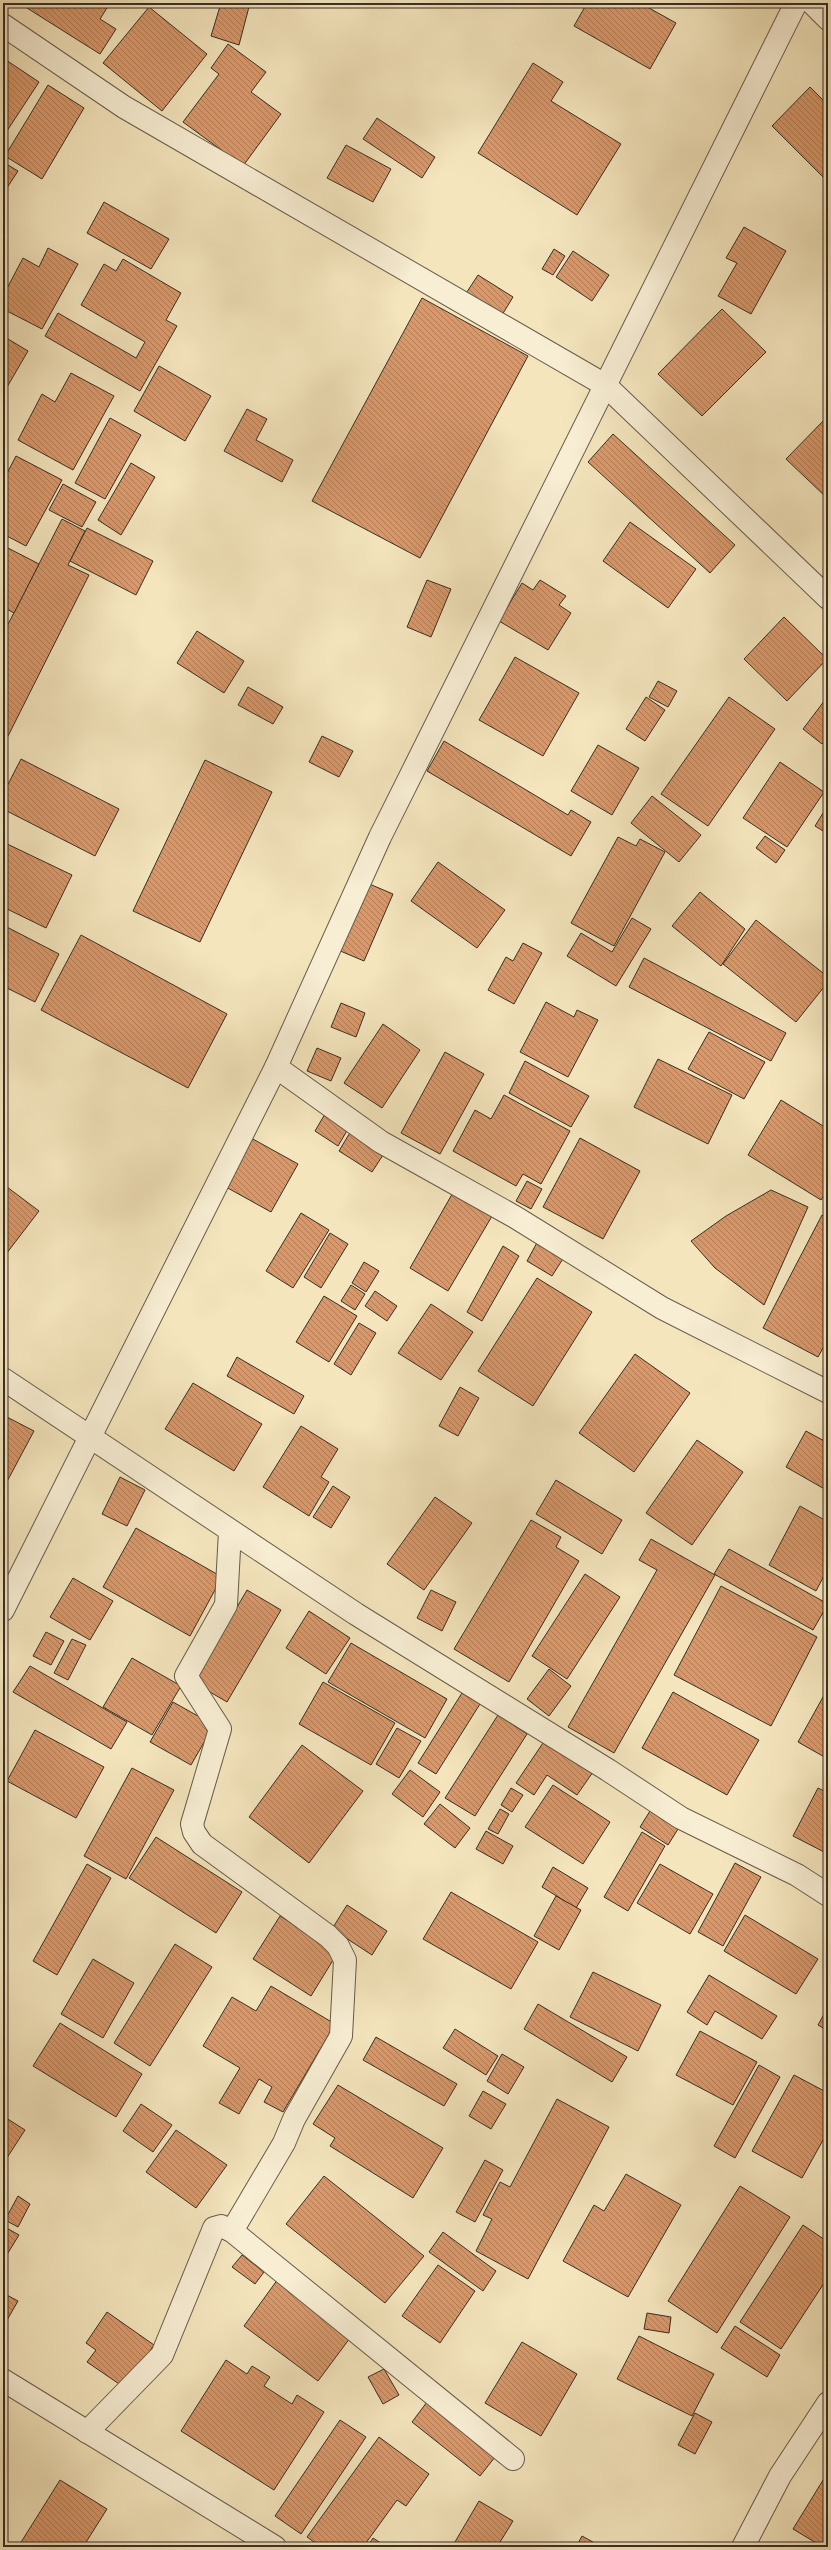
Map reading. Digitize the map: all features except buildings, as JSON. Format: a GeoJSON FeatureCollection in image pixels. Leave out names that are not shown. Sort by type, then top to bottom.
{"type":"FeatureCollection","features":[{"type":"Feature","properties":{"kind":"street"},"geometry":{"type":"LineString","coordinates":[[3,1610],[276,1067],[380,837],[796,3]]}},
{"type":"Feature","properties":{"kind":"street"},"geometry":{"type":"LineString","coordinates":[[812,3],[828,18]]}},
{"type":"Feature","properties":{"kind":"street"},"geometry":{"type":"LineString","coordinates":[[3,25],[124,106],[605,385],[828,598]]}},
{"type":"Feature","properties":{"kind":"street"},"geometry":{"type":"LineString","coordinates":[[276,1067],[381,1142],[515,1217],[662,1308],[828,1392]]}},
{"type":"Feature","properties":{"kind":"street"},"geometry":{"type":"LineString","coordinates":[[3,1379],[89,1438],[356,1614],[608,1770],[681,1818],[797,1875],[828,1895]]}},
{"type":"Feature","properties":{"kind":"street"},"geometry":{"type":"LineString","coordinates":[[230,1531],[226,1606],[186,1676],[220,1729],[192,1824],[194,1832],[202,1844],[328,1936],[338,1946],[345,1960],[341,2036],[294,2119],[284,2143],[232,2231]]}},
{"type":"Feature","properties":{"kind":"street"},"geometry":{"type":"LineString","coordinates":[[87,2432],[162,2355],[214,2228],[221,2226],[232,2231],[513,2459]]}},
{"type":"Feature","properties":{"kind":"street"},"geometry":{"type":"LineString","coordinates":[[3,2380],[275,2547]]}},
{"type":"Feature","properties":{"kind":"street"},"geometry":{"type":"LineString","coordinates":[[742,2547],[780,2476],[828,2402]]}}]}
